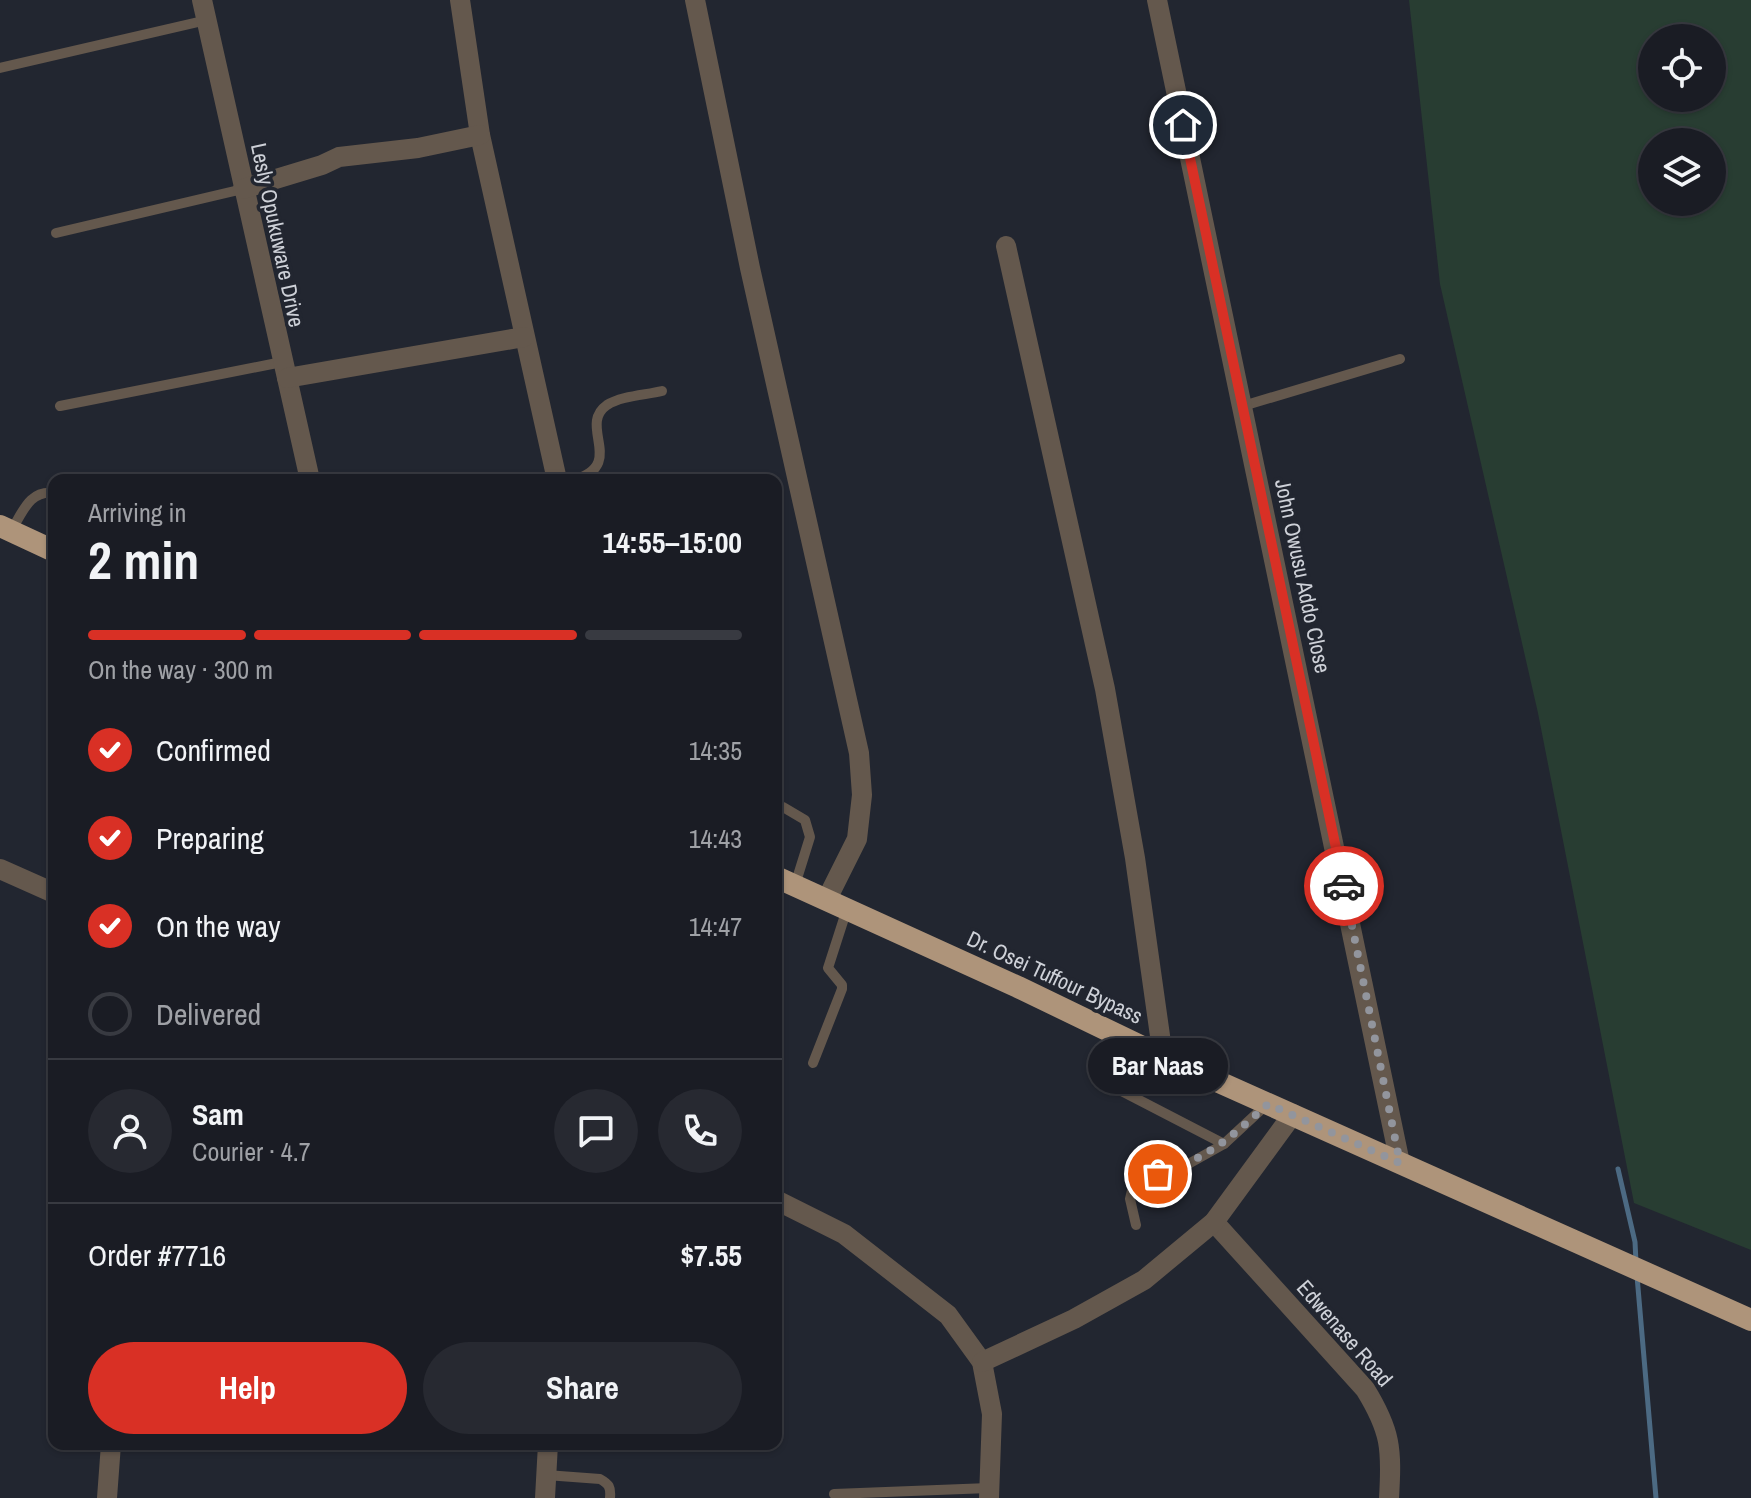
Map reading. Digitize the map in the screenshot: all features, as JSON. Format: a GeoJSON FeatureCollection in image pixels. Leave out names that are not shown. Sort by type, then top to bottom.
{"type":"FeatureCollection","features":[{"type":"Feature","properties":{"kind":"highway"},"geometry":{"type":"LineString","coordinates":[[6,529],[48,548]]}},
{"type":"Feature","properties":{"kind":"highway","name":"Dr. Osei Tuffour Bypass"},"geometry":{"type":"LineString","coordinates":[[786,881],[1163,1057],[1751,1320]]}},
{"type":"Feature","properties":{"kind":"street"},"geometry":{"type":"LineString","coordinates":[[460,0],[480,135],[556,474]]}},
{"type":"Feature","properties":{"kind":"street"},"geometry":{"type":"LineString","coordinates":[[695,0],[750,268],[859,753],[862,795],[857,839],[837,904]]}},
{"type":"Feature","properties":{"kind":"street","name":"John Owusu Addo Close"},"geometry":{"type":"LineString","coordinates":[[1157,0],[1400,1163]]}},
{"type":"Feature","properties":{"kind":"street","name":"Lesly Opukuware Drive"},"geometry":{"type":"LineString","coordinates":[[204,10],[309,474]]}},
{"type":"Feature","properties":{"kind":"street"},"geometry":{"type":"LineString","coordinates":[[243,189],[339,157],[418,148],[480,135]]}},
{"type":"Feature","properties":{"kind":"street"},"geometry":{"type":"LineString","coordinates":[[1006,246],[1105,689],[1135,858],[1163,1057]]}},
{"type":"Feature","properties":{"kind":"street"},"geometry":{"type":"LineString","coordinates":[[284,370],[524,337]]}},
{"type":"Feature","properties":{"kind":"street"},"geometry":{"type":"LineString","coordinates":[[0,869],[48,886]]}},
{"type":"Feature","properties":{"kind":"street"},"geometry":{"type":"LineString","coordinates":[[982,1362],[1074,1319],[1144,1280],[1214,1222],[1293,1114]]}},
{"type":"Feature","properties":{"kind":"street"},"geometry":{"type":"LineString","coordinates":[[782,1203],[844,1234],[948,1315],[982,1362],[992,1414],[989,1493]]}},
{"type":"Feature","properties":{"kind":"street","name":"Edwenase Road"},"geometry":{"type":"LineString","coordinates":[[1214,1222],[1371,1398],[1382,1416],[1390,1446],[1389,1498]]}},
{"type":"Feature","properties":{"kind":"street"},"geometry":{"type":"LineString","coordinates":[[107,1498],[111,1450]]}},
{"type":"Feature","properties":{"kind":"street"},"geometry":{"type":"LineString","coordinates":[[545,1498],[548,1450]]}},
{"type":"Feature","properties":{"kind":"lane"},"geometry":{"type":"LineString","coordinates":[[0,68],[204,10]]}},
{"type":"Feature","properties":{"kind":"lane"},"geometry":{"type":"LineString","coordinates":[[56,233],[243,189]]}},
{"type":"Feature","properties":{"kind":"lane"},"geometry":{"type":"LineString","coordinates":[[1243,406],[1400,359]]}},
{"type":"Feature","properties":{"kind":"lane"},"geometry":{"type":"LineString","coordinates":[[60,406],[284,370]]}},
{"type":"Feature","properties":{"kind":"lane"},"geometry":{"type":"LineString","coordinates":[[588,474],[598,465],[601,447],[596,424],[598,412],[610,403],[662,391]]}},
{"type":"Feature","properties":{"kind":"lane"},"geometry":{"type":"LineString","coordinates":[[6,529],[33,496],[48,492]]}},
{"type":"Feature","properties":{"kind":"lane"},"geometry":{"type":"LineString","coordinates":[[782,807],[805,820],[810,837],[786,881]]}},
{"type":"Feature","properties":{"kind":"lane"},"geometry":{"type":"LineString","coordinates":[[813,1063],[842,989],[828,968],[837,904]]}},
{"type":"Feature","properties":{"kind":"lane"},"geometry":{"type":"LineString","coordinates":[[1110,1085],[1224,1144]]}},
{"type":"Feature","properties":{"kind":"lane"},"geometry":{"type":"LineString","coordinates":[[1136,1225],[1130,1199],[1134,1182],[1183,1167],[1224,1144],[1268,1104]]}},
{"type":"Feature","properties":{"kind":"lane"},"geometry":{"type":"LineString","coordinates":[[546,1475],[600,1479],[611,1489],[610,1498]]}},
{"type":"Feature","properties":{"kind":"lane"},"geometry":{"type":"LineString","coordinates":[[834,1494],[989,1493]]}},
{"type":"Feature","properties":{"kind":"green space"},"geometry":{"type":"Polygon","coordinates":[[[1409,0],[1751,0],[1751,1250],[1634,1203],[1538,713],[1440,284],[1409,0]]]}},
{"type":"Feature","properties":{"kind":"waterway"},"geometry":{"type":"LineString","coordinates":[[1618,1169],[1635,1242],[1636,1262]]}},
{"type":"Feature","properties":{"kind":"waterway"},"geometry":{"type":"LineString","coordinates":[[1637,1276],[1656,1498]]}},
{"type":"Feature","properties":{"kind":"way so far"},"geometry":{"type":"LineString","coordinates":[[1158,1174],[1183,1167],[1224,1144],[1268,1104],[1400,1163],[1344,886]]}},
{"type":"Feature","properties":{"kind":"place","name":"Bar Naas"},"geometry":{"type":"Point","coordinates":[1158,1174]}},
{"type":"Feature","properties":{"kind":"route"},"geometry":{"type":"LineString","coordinates":[[1183,125],[1344,886]]}}]}
